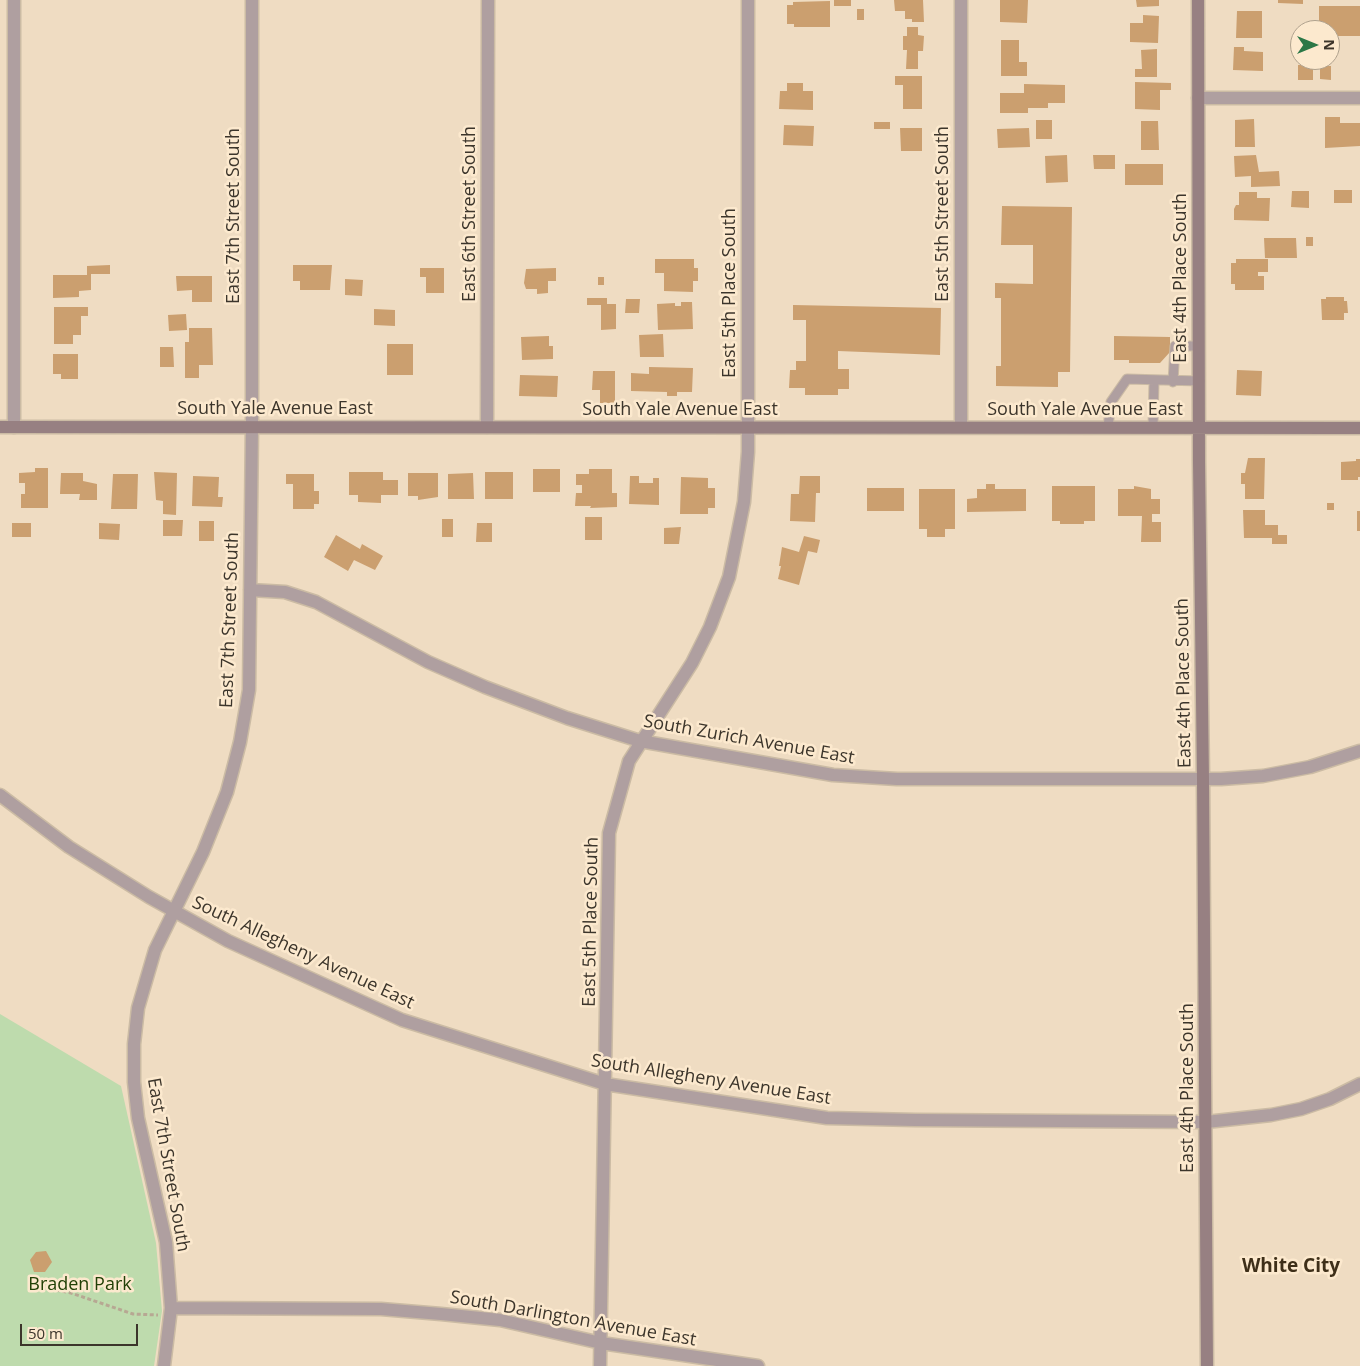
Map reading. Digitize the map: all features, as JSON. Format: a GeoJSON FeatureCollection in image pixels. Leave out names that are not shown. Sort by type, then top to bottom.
{"type":"FeatureCollection","features":[{"type":"Feature","properties":{"kind":"street"},"geometry":{"type":"LineString","coordinates":[[14,0],[14,427]]}},
{"type":"Feature","properties":{"kind":"street","name":"East 7th Street South"},"geometry":{"type":"LineString","coordinates":[[164,1366],[171,1312],[166,1242],[141,1134],[134,1082],[138,1008],[155,950],[206,844],[227,792],[237,759],[249,690],[252,426],[252,0]]}},
{"type":"Feature","properties":{"kind":"street","name":"East 6th Street South"},"geometry":{"type":"LineString","coordinates":[[487,428],[488,0]]}},
{"type":"Feature","properties":{"kind":"street","name":"East 5th Place South"},"geometry":{"type":"LineString","coordinates":[[600,1366],[609,833],[629,761],[640,741],[692,663],[710,627],[729,577],[744,502],[748,428],[748,0]]}},
{"type":"Feature","properties":{"kind":"street","name":"East 5th Street South"},"geometry":{"type":"LineString","coordinates":[[961,0],[961,427]]}},
{"type":"Feature","properties":{"kind":"street","name":"East 4th Place South"},"geometry":{"type":"LineString","coordinates":[[1198,0],[1199,428],[1207,1366]]}},
{"type":"Feature","properties":{"kind":"street"},"geometry":{"type":"LineString","coordinates":[[1198,98],[1360,98]]}},
{"type":"Feature","properties":{"kind":"street","name":"South Yale Avenue East"},"geometry":{"type":"LineString","coordinates":[[0,426],[1360,428]]}},
{"type":"Feature","properties":{"kind":"street","name":"South Zurich Avenue East"},"geometry":{"type":"LineString","coordinates":[[250,590],[285,592],[316,602],[428,662],[485,687],[568,718],[640,741],[774,766],[861,777],[941,780],[1203,779],[1263,776],[1310,767],[1360,751]]}},
{"type":"Feature","properties":{"kind":"street","name":"South Allegheny Avenue East"},"geometry":{"type":"LineString","coordinates":[[0,795],[69,847],[173,911],[228,941],[402,1020],[605,1084],[827,1118],[1206,1122],[1272,1115],[1301,1109],[1330,1099],[1360,1084]]}},
{"type":"Feature","properties":{"kind":"street","name":"South Darlington Avenue East"},"geometry":{"type":"LineString","coordinates":[[171,1312],[381,1309],[441,1314],[500,1320],[601,1343],[758,1366]]}},
{"type":"Feature","properties":{"kind":"lane"},"geometry":{"type":"LineString","coordinates":[[1173,382],[1175,346],[1199,346]]}},
{"type":"Feature","properties":{"kind":"lane"},"geometry":{"type":"LineString","coordinates":[[1108,427],[1111,402],[1127,379],[1173,382],[1200,381]]}},
{"type":"Feature","properties":{"kind":"lane"},"geometry":{"type":"LineString","coordinates":[[1153,427],[1154,381]]}},
{"type":"Feature","properties":{"kind":"path"},"geometry":{"type":"LineString","coordinates":[[56,1290],[71,1293],[133,1314],[171,1312]]}},
{"type":"Feature","properties":{"kind":"green space","name":"Braden Park"},"geometry":{"type":"Polygon","coordinates":[[[0,1014],[121,1086],[156,1243],[162,1311],[154,1366],[0,1366],[0,1014]]]}},
{"type":"Feature","properties":{"kind":"building"},"geometry":{"type":"Polygon","coordinates":[[[834,0],[851,0],[851,6],[834,6],[834,0]]]}},
{"type":"Feature","properties":{"kind":"building"},"geometry":{"type":"Polygon","coordinates":[[[894,0],[923,0],[924,22],[912,22],[912,19],[905,19],[905,11],[895,11],[894,0]]]}},
{"type":"Feature","properties":{"kind":"building"},"geometry":{"type":"Polygon","coordinates":[[[1000,0],[1028,0],[1027,23],[1000,22],[1000,0]]]}},
{"type":"Feature","properties":{"kind":"building"},"geometry":{"type":"Polygon","coordinates":[[[1136,0],[1159,0],[1159,6],[1137,7],[1136,0]]]}},
{"type":"Feature","properties":{"kind":"building"},"geometry":{"type":"Polygon","coordinates":[[[1278,0],[1303,0],[1303,4],[1278,3],[1278,0]]]}},
{"type":"Feature","properties":{"kind":"building"},"geometry":{"type":"Polygon","coordinates":[[[830,1],[830,27],[794,27],[794,24],[787,24],[787,5],[793,5],[793,2],[830,1]]]}},
{"type":"Feature","properties":{"kind":"building"},"geometry":{"type":"Polygon","coordinates":[[[1319,6],[1360,6],[1360,36],[1340,36],[1340,20],[1319,20],[1319,6]]]}},
{"type":"Feature","properties":{"kind":"building"},"geometry":{"type":"Polygon","coordinates":[[[857,9],[864,9],[864,20],[857,20],[857,9]]]}},
{"type":"Feature","properties":{"kind":"building"},"geometry":{"type":"Polygon","coordinates":[[[1237,11],[1262,11],[1262,38],[1236,38],[1237,11]]]}},
{"type":"Feature","properties":{"kind":"building"},"geometry":{"type":"Polygon","coordinates":[[[1143,15],[1159,16],[1158,43],[1130,42],[1130,23],[1143,23],[1143,15]]]}},
{"type":"Feature","properties":{"kind":"building"},"geometry":{"type":"Polygon","coordinates":[[[907,27],[918,27],[918,35],[924,36],[923,51],[918,51],[918,69],[906,69],[907,50],[903,50],[903,36],[907,36],[907,27]]]}},
{"type":"Feature","properties":{"kind":"building"},"geometry":{"type":"Polygon","coordinates":[[[1001,40],[1019,40],[1019,62],[1027,62],[1027,76],[1001,76],[1001,40]]]}},
{"type":"Feature","properties":{"kind":"building"},"geometry":{"type":"Polygon","coordinates":[[[1234,47],[1244,47],[1244,51],[1263,52],[1263,71],[1233,70],[1234,47]]]}},
{"type":"Feature","properties":{"kind":"building"},"geometry":{"type":"Polygon","coordinates":[[[1157,49],[1157,77],[1135,77],[1135,69],[1142,69],[1141,50],[1157,49]]]}},
{"type":"Feature","properties":{"kind":"building"},"geometry":{"type":"Polygon","coordinates":[[[1298,70],[1313,70],[1313,80],[1298,80],[1298,70]]]}},
{"type":"Feature","properties":{"kind":"building"},"geometry":{"type":"Polygon","coordinates":[[[1320,70],[1331,70],[1331,80],[1320,79],[1320,70]]]}},
{"type":"Feature","properties":{"kind":"building"},"geometry":{"type":"Polygon","coordinates":[[[895,76],[922,76],[922,109],[903,109],[903,85],[895,85],[895,76]]]}},
{"type":"Feature","properties":{"kind":"building"},"geometry":{"type":"Polygon","coordinates":[[[1135,82],[1171,83],[1171,90],[1160,90],[1160,110],[1135,109],[1135,82]]]}},
{"type":"Feature","properties":{"kind":"building"},"geometry":{"type":"Polygon","coordinates":[[[787,83],[803,83],[803,91],[813,91],[813,110],[779,109],[780,91],[787,91],[787,83]]]}},
{"type":"Feature","properties":{"kind":"building"},"geometry":{"type":"Polygon","coordinates":[[[1024,84],[1065,85],[1065,103],[1048,103],[1048,108],[1028,108],[1028,113],[1000,113],[1000,93],[1024,93],[1024,84]]]}},
{"type":"Feature","properties":{"kind":"building"},"geometry":{"type":"Polygon","coordinates":[[[1325,117],[1340,117],[1340,123],[1360,123],[1360,146],[1325,148],[1325,117]]]}},
{"type":"Feature","properties":{"kind":"building"},"geometry":{"type":"Polygon","coordinates":[[[1254,119],[1255,147],[1235,147],[1235,120],[1254,119]]]}},
{"type":"Feature","properties":{"kind":"building"},"geometry":{"type":"Polygon","coordinates":[[[1036,120],[1052,120],[1052,139],[1036,139],[1036,120]]]}},
{"type":"Feature","properties":{"kind":"building"},"geometry":{"type":"Polygon","coordinates":[[[1141,121],[1158,121],[1159,150],[1141,150],[1141,121]]]}},
{"type":"Feature","properties":{"kind":"building"},"geometry":{"type":"Polygon","coordinates":[[[874,122],[890,122],[890,129],[874,129],[874,122]]]}},
{"type":"Feature","properties":{"kind":"building"},"geometry":{"type":"Polygon","coordinates":[[[784,125],[814,126],[813,146],[783,145],[784,125]]]}},
{"type":"Feature","properties":{"kind":"building"},"geometry":{"type":"Polygon","coordinates":[[[900,128],[922,128],[922,151],[901,151],[900,128]]]}},
{"type":"Feature","properties":{"kind":"building"},"geometry":{"type":"Polygon","coordinates":[[[1029,128],[1030,147],[998,148],[997,129],[1029,128]]]}},
{"type":"Feature","properties":{"kind":"building"},"geometry":{"type":"Polygon","coordinates":[[[1067,155],[1068,182],[1046,183],[1045,156],[1067,155]]]}},
{"type":"Feature","properties":{"kind":"building"},"geometry":{"type":"Polygon","coordinates":[[[1093,155],[1115,155],[1115,169],[1094,169],[1093,155]]]}},
{"type":"Feature","properties":{"kind":"building"},"geometry":{"type":"Polygon","coordinates":[[[1256,155],[1259,172],[1279,171],[1280,186],[1251,187],[1251,176],[1235,177],[1234,156],[1256,155]]]}},
{"type":"Feature","properties":{"kind":"building"},"geometry":{"type":"Polygon","coordinates":[[[1125,164],[1163,164],[1163,185],[1125,185],[1125,164]]]}},
{"type":"Feature","properties":{"kind":"building"},"geometry":{"type":"Polygon","coordinates":[[[1334,190],[1352,190],[1352,203],[1334,203],[1334,190]]]}},
{"type":"Feature","properties":{"kind":"building"},"geometry":{"type":"Polygon","coordinates":[[[1292,191],[1309,191],[1309,208],[1291,207],[1292,191]]]}},
{"type":"Feature","properties":{"kind":"building"},"geometry":{"type":"Polygon","coordinates":[[[1239,192],[1257,192],[1257,198],[1270,198],[1269,221],[1234,220],[1234,209],[1236,205],[1239,205],[1239,192]]]}},
{"type":"Feature","properties":{"kind":"building"},"geometry":{"type":"Polygon","coordinates":[[[1002,206],[1072,207],[1070,372],[1058,372],[1058,387],[996,386],[996,366],[1001,366],[1001,298],[995,298],[995,283],[1033,284],[1033,245],[1001,245],[1002,206]]]}},
{"type":"Feature","properties":{"kind":"building"},"geometry":{"type":"Polygon","coordinates":[[[1306,237],[1313,237],[1313,246],[1306,246],[1306,237]]]}},
{"type":"Feature","properties":{"kind":"building"},"geometry":{"type":"Polygon","coordinates":[[[1264,238],[1296,238],[1297,258],[1265,258],[1264,238]]]}},
{"type":"Feature","properties":{"kind":"building"},"geometry":{"type":"Polygon","coordinates":[[[655,259],[694,259],[694,268],[698,268],[698,281],[693,281],[693,292],[664,291],[664,273],[655,273],[655,259]]]}},
{"type":"Feature","properties":{"kind":"building"},"geometry":{"type":"Polygon","coordinates":[[[1236,259],[1268,259],[1268,272],[1258,272],[1258,276],[1264,276],[1264,290],[1235,290],[1235,284],[1231,284],[1231,263],[1236,263],[1236,259]]]}},
{"type":"Feature","properties":{"kind":"building"},"geometry":{"type":"Polygon","coordinates":[[[110,265],[110,274],[91,274],[91,290],[79,291],[79,297],[53,298],[53,275],[87,275],[87,266],[110,265]]]}},
{"type":"Feature","properties":{"kind":"building"},"geometry":{"type":"Polygon","coordinates":[[[293,265],[332,265],[330,290],[300,290],[300,281],[293,281],[293,265]]]}},
{"type":"Feature","properties":{"kind":"building"},"geometry":{"type":"Polygon","coordinates":[[[420,268],[444,268],[444,293],[426,293],[426,277],[420,277],[420,268]]]}},
{"type":"Feature","properties":{"kind":"building"},"geometry":{"type":"Polygon","coordinates":[[[556,268],[556,281],[548,281],[548,293],[537,294],[537,289],[526,289],[524,283],[526,269],[556,268]]]}},
{"type":"Feature","properties":{"kind":"building"},"geometry":{"type":"Polygon","coordinates":[[[176,276],[212,276],[212,302],[192,302],[192,290],[177,291],[176,276]]]}},
{"type":"Feature","properties":{"kind":"building"},"geometry":{"type":"Polygon","coordinates":[[[598,277],[604,277],[604,285],[598,285],[598,277]]]}},
{"type":"Feature","properties":{"kind":"building"},"geometry":{"type":"Polygon","coordinates":[[[345,279],[363,280],[362,296],[345,295],[345,279]]]}},
{"type":"Feature","properties":{"kind":"building"},"geometry":{"type":"Polygon","coordinates":[[[1326,297],[1344,297],[1344,301],[1347,301],[1348,313],[1344,313],[1344,320],[1322,320],[1321,299],[1326,299],[1326,297]]]}},
{"type":"Feature","properties":{"kind":"building"},"geometry":{"type":"Polygon","coordinates":[[[587,298],[607,298],[607,304],[616,304],[616,329],[601,330],[601,305],[587,305],[587,298]]]}},
{"type":"Feature","properties":{"kind":"building"},"geometry":{"type":"Polygon","coordinates":[[[626,299],[640,299],[639,313],[625,313],[626,299]]]}},
{"type":"Feature","properties":{"kind":"building"},"geometry":{"type":"Polygon","coordinates":[[[681,302],[692,302],[693,329],[658,330],[657,304],[675,303],[675,306],[681,306],[681,302]]]}},
{"type":"Feature","properties":{"kind":"building"},"geometry":{"type":"Polygon","coordinates":[[[793,305],[941,308],[940,355],[838,351],[838,369],[849,369],[849,389],[838,389],[838,395],[805,395],[805,388],[789,388],[790,370],[796,370],[796,361],[806,361],[806,320],[793,320],[793,305]]]}},
{"type":"Feature","properties":{"kind":"building"},"geometry":{"type":"Polygon","coordinates":[[[54,307],[88,307],[88,316],[81,316],[81,335],[73,335],[73,344],[54,344],[54,307]]]}},
{"type":"Feature","properties":{"kind":"building"},"geometry":{"type":"Polygon","coordinates":[[[374,309],[395,310],[395,326],[374,325],[374,309]]]}},
{"type":"Feature","properties":{"kind":"building"},"geometry":{"type":"Polygon","coordinates":[[[186,314],[187,330],[169,331],[168,315],[186,314]]]}},
{"type":"Feature","properties":{"kind":"building"},"geometry":{"type":"Polygon","coordinates":[[[189,328],[212,328],[213,365],[199,365],[199,378],[185,378],[185,342],[189,342],[189,328]]]}},
{"type":"Feature","properties":{"kind":"building"},"geometry":{"type":"Polygon","coordinates":[[[663,334],[664,357],[640,357],[639,335],[663,334]]]}},
{"type":"Feature","properties":{"kind":"building"},"geometry":{"type":"Polygon","coordinates":[[[549,336],[549,346],[553,346],[553,359],[522,360],[521,337],[549,336]]]}},
{"type":"Feature","properties":{"kind":"building"},"geometry":{"type":"Polygon","coordinates":[[[1114,336],[1170,337],[1170,352],[1160,363],[1129,363],[1129,360],[1114,360],[1114,336]]]}},
{"type":"Feature","properties":{"kind":"building"},"geometry":{"type":"Polygon","coordinates":[[[387,344],[413,344],[413,375],[387,375],[387,344]]]}},
{"type":"Feature","properties":{"kind":"building"},"geometry":{"type":"Polygon","coordinates":[[[160,347],[173,347],[174,367],[160,367],[160,347]]]}},
{"type":"Feature","properties":{"kind":"building"},"geometry":{"type":"Polygon","coordinates":[[[53,354],[78,354],[78,379],[61,379],[61,374],[53,374],[53,354]]]}},
{"type":"Feature","properties":{"kind":"building"},"geometry":{"type":"Polygon","coordinates":[[[649,367],[693,368],[692,392],[677,392],[677,396],[667,396],[667,392],[631,391],[631,373],[649,374],[649,367]]]}},
{"type":"Feature","properties":{"kind":"building"},"geometry":{"type":"Polygon","coordinates":[[[1237,370],[1262,371],[1261,396],[1236,395],[1237,370]]]}},
{"type":"Feature","properties":{"kind":"building"},"geometry":{"type":"Polygon","coordinates":[[[593,371],[615,371],[615,403],[600,403],[600,390],[592,390],[593,371]]]}},
{"type":"Feature","properties":{"kind":"building"},"geometry":{"type":"Polygon","coordinates":[[[520,375],[558,376],[557,397],[519,396],[520,375]]]}},
{"type":"Feature","properties":{"kind":"building"},"geometry":{"type":"Polygon","coordinates":[[[1248,458],[1265,458],[1264,499],[1245,499],[1245,484],[1241,484],[1241,473],[1245,473],[1248,458]]]}},
{"type":"Feature","properties":{"kind":"building"},"geometry":{"type":"Polygon","coordinates":[[[1356,459],[1360,459],[1360,477],[1358,477],[1358,480],[1341,480],[1341,462],[1356,461],[1356,459]]]}},
{"type":"Feature","properties":{"kind":"building"},"geometry":{"type":"Polygon","coordinates":[[[35,468],[48,468],[48,508],[21,508],[21,494],[25,494],[25,483],[19,483],[19,473],[35,472],[35,468]]]}},
{"type":"Feature","properties":{"kind":"building"},"geometry":{"type":"Polygon","coordinates":[[[533,469],[560,469],[560,492],[533,492],[533,469]]]}},
{"type":"Feature","properties":{"kind":"building"},"geometry":{"type":"Polygon","coordinates":[[[589,469],[612,469],[612,493],[617,493],[617,507],[590,508],[591,506],[575,506],[576,493],[582,493],[582,485],[576,485],[576,474],[589,474],[589,469]]]}},
{"type":"Feature","properties":{"kind":"building"},"geometry":{"type":"Polygon","coordinates":[[[154,472],[177,473],[176,515],[163,514],[163,501],[156,500],[154,472]]]}},
{"type":"Feature","properties":{"kind":"building"},"geometry":{"type":"Polygon","coordinates":[[[349,472],[383,472],[383,480],[398,480],[398,495],[381,495],[381,503],[358,502],[358,495],[349,495],[349,472]]]}},
{"type":"Feature","properties":{"kind":"building"},"geometry":{"type":"Polygon","coordinates":[[[485,472],[513,472],[513,499],[485,499],[485,472]]]}},
{"type":"Feature","properties":{"kind":"building"},"geometry":{"type":"Polygon","coordinates":[[[61,473],[83,473],[83,481],[97,484],[97,500],[79,500],[80,494],[60,494],[61,473]]]}},
{"type":"Feature","properties":{"kind":"building"},"geometry":{"type":"Polygon","coordinates":[[[408,473],[438,473],[438,497],[418,500],[418,496],[408,496],[408,473]]]}},
{"type":"Feature","properties":{"kind":"building"},"geometry":{"type":"Polygon","coordinates":[[[473,473],[474,499],[448,499],[448,474],[473,473]]]}},
{"type":"Feature","properties":{"kind":"building"},"geometry":{"type":"Polygon","coordinates":[[[113,474],[138,474],[137,509],[111,509],[113,474]]]}},
{"type":"Feature","properties":{"kind":"building"},"geometry":{"type":"Polygon","coordinates":[[[286,474],[314,474],[314,491],[319,491],[319,504],[314,504],[314,509],[293,509],[293,484],[286,484],[286,474]]]}},
{"type":"Feature","properties":{"kind":"building"},"geometry":{"type":"Polygon","coordinates":[[[193,476],[219,477],[218,497],[223,497],[222,507],[192,506],[193,476]]]}},
{"type":"Feature","properties":{"kind":"building"},"geometry":{"type":"Polygon","coordinates":[[[630,476],[639,476],[639,483],[653,483],[653,478],[659,478],[659,505],[629,504],[630,476]]]}},
{"type":"Feature","properties":{"kind":"building"},"geometry":{"type":"Polygon","coordinates":[[[800,476],[820,476],[820,493],[816,493],[815,522],[790,521],[791,494],[799,494],[800,476]]]}},
{"type":"Feature","properties":{"kind":"building"},"geometry":{"type":"Polygon","coordinates":[[[681,477],[708,478],[708,488],[715,488],[715,508],[708,508],[708,514],[680,514],[681,477]]]}},
{"type":"Feature","properties":{"kind":"building"},"geometry":{"type":"Polygon","coordinates":[[[986,484],[995,484],[995,489],[1026,489],[1026,511],[967,512],[967,499],[977,498],[977,489],[986,489],[986,484]]]}},
{"type":"Feature","properties":{"kind":"building"},"geometry":{"type":"Polygon","coordinates":[[[1052,486],[1095,486],[1095,521],[1084,521],[1084,524],[1060,524],[1060,521],[1052,521],[1052,486]]]}},
{"type":"Feature","properties":{"kind":"building"},"geometry":{"type":"Polygon","coordinates":[[[1134,486],[1151,489],[1151,499],[1160,499],[1160,514],[1152,514],[1152,522],[1161,522],[1161,542],[1141,542],[1142,516],[1118,516],[1118,489],[1134,489],[1134,486]]]}},
{"type":"Feature","properties":{"kind":"building"},"geometry":{"type":"Polygon","coordinates":[[[867,488],[904,488],[904,511],[867,511],[867,488]]]}},
{"type":"Feature","properties":{"kind":"building"},"geometry":{"type":"Polygon","coordinates":[[[919,489],[955,489],[955,529],[945,529],[945,537],[927,537],[927,529],[919,529],[919,489]]]}},
{"type":"Feature","properties":{"kind":"building"},"geometry":{"type":"Polygon","coordinates":[[[1327,503],[1334,503],[1334,510],[1327,510],[1327,503]]]}},
{"type":"Feature","properties":{"kind":"building"},"geometry":{"type":"Polygon","coordinates":[[[1243,510],[1265,510],[1265,525],[1278,525],[1278,535],[1287,535],[1287,544],[1272,544],[1272,538],[1244,538],[1243,510]]]}},
{"type":"Feature","properties":{"kind":"building"},"geometry":{"type":"Polygon","coordinates":[[[1357,511],[1360,511],[1360,531],[1357,531],[1357,511]]]}},
{"type":"Feature","properties":{"kind":"building"},"geometry":{"type":"Polygon","coordinates":[[[585,517],[602,517],[602,540],[585,540],[585,517]]]}},
{"type":"Feature","properties":{"kind":"building"},"geometry":{"type":"Polygon","coordinates":[[[442,519],[453,519],[453,537],[442,537],[442,519]]]}},
{"type":"Feature","properties":{"kind":"building"},"geometry":{"type":"Polygon","coordinates":[[[163,520],[183,520],[182,536],[163,536],[163,520]]]}},
{"type":"Feature","properties":{"kind":"building"},"geometry":{"type":"Polygon","coordinates":[[[199,521],[214,521],[214,541],[199,541],[199,521]]]}},
{"type":"Feature","properties":{"kind":"building"},"geometry":{"type":"Polygon","coordinates":[[[12,523],[31,523],[31,537],[12,537],[12,523]]]}},
{"type":"Feature","properties":{"kind":"building"},"geometry":{"type":"Polygon","coordinates":[[[99,523],[120,524],[119,540],[99,539],[99,523]]]}},
{"type":"Feature","properties":{"kind":"building"},"geometry":{"type":"Polygon","coordinates":[[[477,523],[492,523],[492,542],[476,542],[477,523]]]}},
{"type":"Feature","properties":{"kind":"building"},"geometry":{"type":"Polygon","coordinates":[[[681,527],[679,544],[664,544],[664,528],[681,527]]]}},
{"type":"Feature","properties":{"kind":"building"},"geometry":{"type":"Polygon","coordinates":[[[336,535],[360,549],[362,544],[383,556],[375,570],[354,560],[348,571],[324,557],[336,535]]]}},
{"type":"Feature","properties":{"kind":"building"},"geometry":{"type":"Polygon","coordinates":[[[804,536],[820,540],[817,553],[808,551],[799,585],[778,579],[782,547],[799,552],[804,536]]]}},
{"type":"Feature","properties":{"kind":"building"},"geometry":{"type":"Polygon","coordinates":[[[46,1251],[52,1262],[45,1272],[34,1272],[30,1260],[36,1252],[46,1251]]]}},
{"type":"Feature","properties":{"kind":"district","name":"White City"},"geometry":{"type":"Point","coordinates":[1291,1267]}}]}
